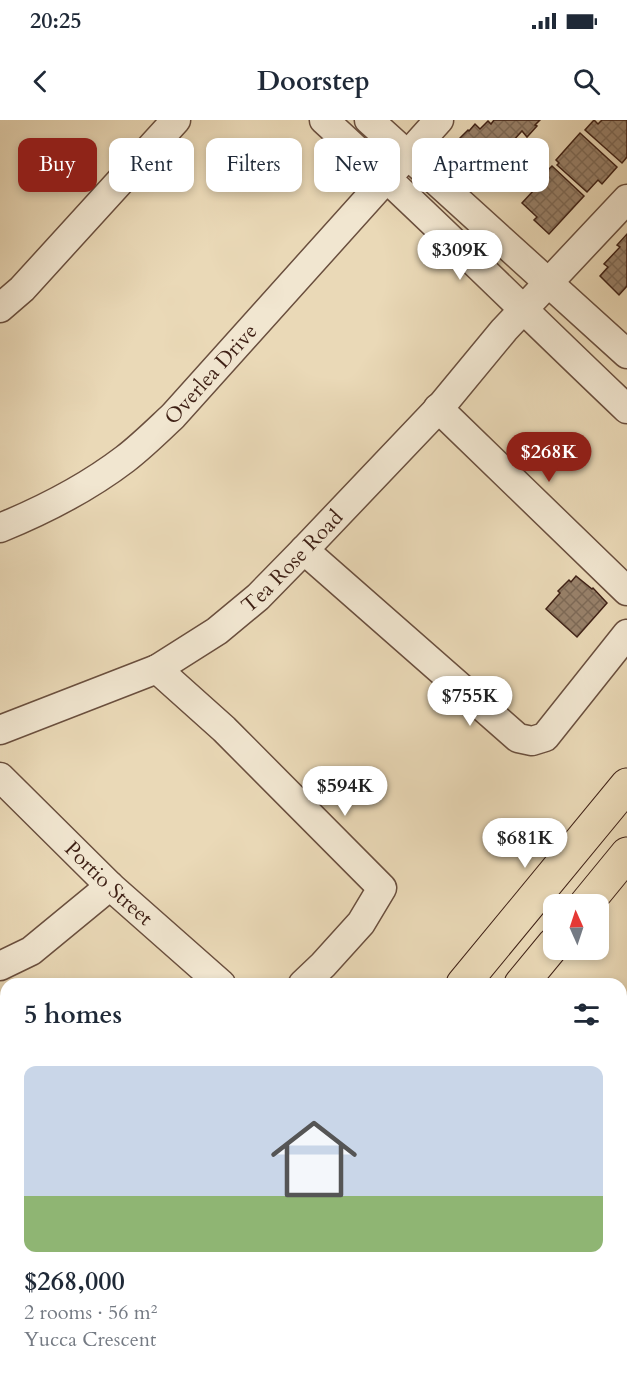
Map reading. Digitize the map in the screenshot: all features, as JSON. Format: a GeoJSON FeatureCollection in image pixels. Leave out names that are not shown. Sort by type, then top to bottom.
{"type":"FeatureCollection","features":[{"type":"Feature","properties":{"kind":"main road"},"geometry":{"type":"LineString","coordinates":[[468,978],[627,785]]}},
{"type":"Feature","properties":{"kind":"main road"},"geometry":{"type":"LineString","coordinates":[[594,894],[627,854]]}},
{"type":"Feature","properties":{"kind":"main road"},"geometry":{"type":"LineString","coordinates":[[526,978],[543,957]]}},
{"type":"Feature","properties":{"kind":"street"},"geometry":{"type":"LineString","coordinates":[[0,308],[21,289],[176,120]]}},
{"type":"Feature","properties":{"kind":"street"},"geometry":{"type":"LineString","coordinates":[[324,120],[344,138]]}},
{"type":"Feature","properties":{"kind":"street"},"geometry":{"type":"LineString","coordinates":[[369,120],[627,354]]}},
{"type":"Feature","properties":{"kind":"street","name":"Overlea Drive"},"geometry":{"type":"LineString","coordinates":[[400,163],[439,120]]}},
{"type":"Feature","properties":{"kind":"street"},"geometry":{"type":"LineString","coordinates":[[400,191],[627,409]]}},
{"type":"Feature","properties":{"kind":"street","name":"Overlea Drive"},"geometry":{"type":"LineString","coordinates":[[0,528],[36,514],[84,487],[126,459],[174,416],[374,192]]}},
{"type":"Feature","properties":{"kind":"street","name":"Tea Rose Road"},"geometry":{"type":"LineString","coordinates":[[0,730],[158,669],[225,624],[258,597],[438,408],[504,330],[627,199]]}},
{"type":"Feature","properties":{"kind":"street"},"geometry":{"type":"LineString","coordinates":[[438,408],[627,591]]}},
{"type":"Feature","properties":{"kind":"street"},"geometry":{"type":"LineString","coordinates":[[304,550],[518,738],[532,741],[544,737],[627,634]]}},
{"type":"Feature","properties":{"kind":"street"},"geometry":{"type":"LineString","coordinates":[[158,669],[231,737],[382,888],[361,923],[309,978]]}},
{"type":"Feature","properties":{"kind":"street","name":"Portio Street"},"geometry":{"type":"LineString","coordinates":[[0,777],[110,886],[214,978]]}},
{"type":"Feature","properties":{"kind":"street"},"geometry":{"type":"LineString","coordinates":[[0,966],[31,951],[110,886]]}},
{"type":"Feature","properties":{"kind":"building"},"geometry":{"type":"Polygon","coordinates":[[[494,120],[540,120],[527,137],[522,131],[516,138],[460,138],[475,124],[480,129],[488,121],[491,124],[494,120]]]}},
{"type":"Feature","properties":{"kind":"building"},"geometry":{"type":"Polygon","coordinates":[[[594,120],[598,124],[602,120],[627,120],[627,157],[622,163],[585,130],[594,120]]]}},
{"type":"Feature","properties":{"kind":"building"},"geometry":{"type":"Polygon","coordinates":[[[580,133],[617,167],[602,184],[598,180],[587,192],[557,165],[559,163],[556,160],[580,133]]]}},
{"type":"Feature","properties":{"kind":"building"},"geometry":{"type":"Polygon","coordinates":[[[552,166],[584,196],[549,234],[534,220],[537,217],[522,203],[532,192],[549,192],[549,169],[552,166]]]}},
{"type":"Feature","properties":{"kind":"building"},"geometry":{"type":"Polygon","coordinates":[[[627,234],[627,286],[619,295],[600,276],[608,267],[604,264],[620,247],[617,245],[627,234]]]}},
{"type":"Feature","properties":{"kind":"building"},"geometry":{"type":"Polygon","coordinates":[[[576,576],[593,588],[607,603],[577,637],[546,609],[560,593],[558,591],[576,576]]]}}]}
